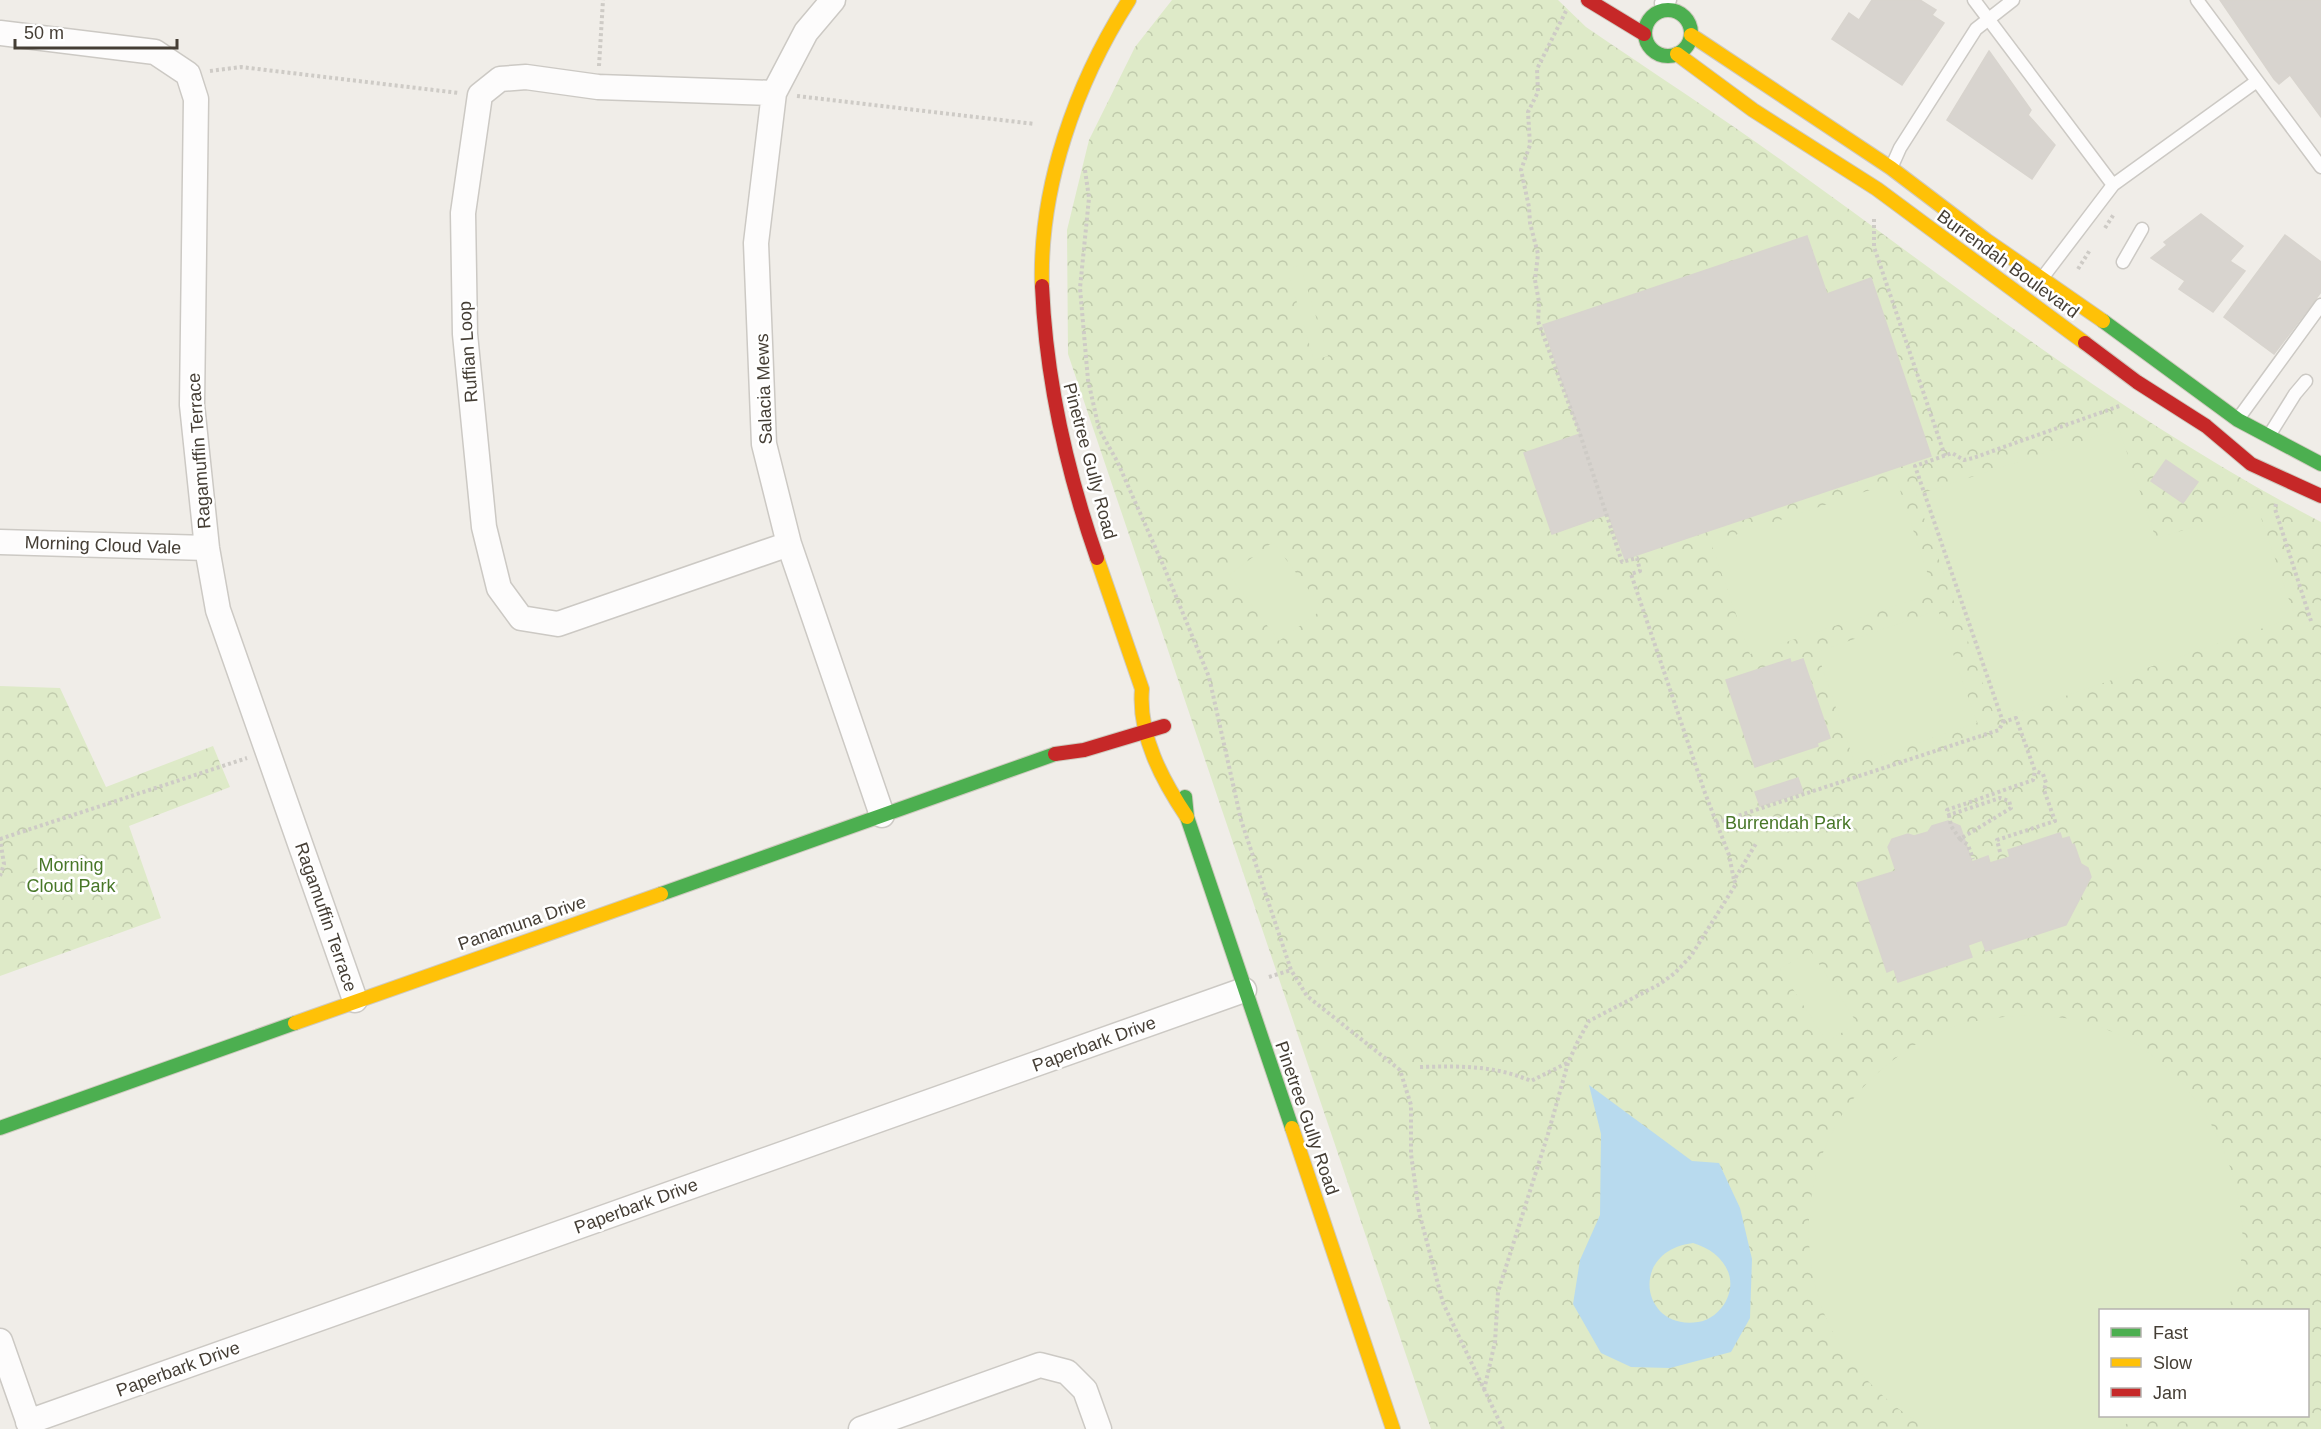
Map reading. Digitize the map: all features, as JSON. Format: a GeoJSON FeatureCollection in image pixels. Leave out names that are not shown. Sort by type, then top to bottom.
{"type":"FeatureCollection","features":[{"type":"Feature","properties":{"kind":"main road","name":"Pinetree Gully Road"},"geometry":{"type":"LineString","coordinates":[[1129,0],[1116,18],[1071,117],[1042,237],[1042,330],[1057,421],[1083,515],[1142,689],[1163,720]]}},
{"type":"Feature","properties":{"kind":"main road"},"geometry":{"type":"LineString","coordinates":[[1588,0],[1644,34],[1648,45],[1661,55],[1677,54],[1687,46],[1691,35],[1683,16],[1663,3],[1650,18],[1644,34]]}},
{"type":"Feature","properties":{"kind":"main road","name":"Burrendah Boulevard"},"geometry":{"type":"LineString","coordinates":[[1691,35],[1891,168],[1986,240],[2043,277],[2238,420],[2321,464]]}},
{"type":"Feature","properties":{"kind":"main road","name":"Burrendah Boulevard"},"geometry":{"type":"LineString","coordinates":[[1677,54],[1781,128],[1878,189],[2138,382],[2206,426],[2251,464],[2321,496]]}},
{"type":"Feature","properties":{"kind":"main road"},"geometry":{"type":"LineString","coordinates":[[1781,128],[1798,105]]}},
{"type":"Feature","properties":{"kind":"main road","name":"Pinetree Gully Road"},"geometry":{"type":"LineString","coordinates":[[1142,689],[1136,714],[1147,732],[1162,780],[1187,818],[1252,985],[1393,1429]]}},
{"type":"Feature","properties":{"kind":"main road"},"geometry":{"type":"LineString","coordinates":[[1136,714],[1163,720]]}},
{"type":"Feature","properties":{"kind":"main road","name":"Panamuna Drive"},"geometry":{"type":"LineString","coordinates":[[0,1128],[355,1000],[1056,754],[1084,750],[1147,732],[1163,720]]}},
{"type":"Feature","properties":{"kind":"main road","name":"Panamuna Drive"},"geometry":{"type":"LineString","coordinates":[[1056,754],[1089,734]]}},
{"type":"Feature","properties":{"kind":"main road","name":"Pinetree Gully Road"},"geometry":{"type":"LineString","coordinates":[[1183,784],[1187,818]]}},
{"type":"Feature","properties":{"kind":"street","name":"Salacia Mews"},"geometry":{"type":"LineString","coordinates":[[833,0],[806,32],[774,93],[756,243],[764,444],[789,544],[882,815]]}},
{"type":"Feature","properties":{"kind":"street"},"geometry":{"type":"LineString","coordinates":[[0,33],[155,52],[188,74]]}},
{"type":"Feature","properties":{"kind":"street","name":"Ragamuffin Terrace"},"geometry":{"type":"LineString","coordinates":[[188,74],[196,99],[192,405],[207,548],[218,610],[355,1000]]}},
{"type":"Feature","properties":{"kind":"street"},"geometry":{"type":"LineString","coordinates":[[480,95],[500,79],[526,77],[598,87],[774,93]]}},
{"type":"Feature","properties":{"kind":"street","name":"Ruffian Loop"},"geometry":{"type":"LineString","coordinates":[[480,95],[462,213],[465,334],[484,527],[499,588],[521,618],[558,624],[789,544]]}},
{"type":"Feature","properties":{"kind":"street","name":"Morning Cloud Vale"},"geometry":{"type":"LineString","coordinates":[[0,543],[207,548]]}},
{"type":"Feature","properties":{"kind":"street","name":"Paperbark Drive"},"geometry":{"type":"LineString","coordinates":[[30,1425],[1252,985]]}},
{"type":"Feature","properties":{"kind":"street"},"geometry":{"type":"LineString","coordinates":[[0,1341],[30,1425]]}},
{"type":"Feature","properties":{"kind":"street"},"geometry":{"type":"LineString","coordinates":[[861,1429],[1040,1365],[1067,1372],[1085,1390],[1099,1429]]}},
{"type":"Feature","properties":{"kind":"lane"},"geometry":{"type":"LineString","coordinates":[[1974,0],[2114,185]]}},
{"type":"Feature","properties":{"kind":"lane"},"geometry":{"type":"LineString","coordinates":[[1878,189],[1900,148],[1976,29],[2013,0]]}},
{"type":"Feature","properties":{"kind":"lane"},"geometry":{"type":"LineString","coordinates":[[2198,0],[2321,167]]}},
{"type":"Feature","properties":{"kind":"lane"},"geometry":{"type":"LineString","coordinates":[[2026,299],[2114,185],[2258,81]]}},
{"type":"Feature","properties":{"kind":"lane"},"geometry":{"type":"LineString","coordinates":[[2123,262],[2142,229]]}},
{"type":"Feature","properties":{"kind":"lane"},"geometry":{"type":"LineString","coordinates":[[2238,420],[2321,306]]}},
{"type":"Feature","properties":{"kind":"lane"},"geometry":{"type":"LineString","coordinates":[[2268,437],[2295,394],[2306,381]]}},
{"type":"Feature","properties":{"kind":"path"},"geometry":{"type":"LineString","coordinates":[[598,87],[603,0]]}},
{"type":"Feature","properties":{"kind":"path"},"geometry":{"type":"LineString","coordinates":[[1484,1390],[1495,1342],[1497,1292],[1548,1134],[1568,1063],[1589,1022],[1660,984],[1691,956],[1736,884],[1731,862],[1715,823],[1631,574],[1640,571],[1637,558],[1622,562],[1580,434],[1538,321],[1535,280],[1538,254],[1521,170],[1530,145],[1528,112],[1538,92],[1537,69],[1567,9]]}},
{"type":"Feature","properties":{"kind":"path"},"geometry":{"type":"LineString","coordinates":[[188,74],[241,67],[480,95]]}},
{"type":"Feature","properties":{"kind":"path"},"geometry":{"type":"LineString","coordinates":[[774,93],[1035,124]]}},
{"type":"Feature","properties":{"kind":"path"},"geometry":{"type":"LineString","coordinates":[[1085,164],[1089,198],[1080,288],[1088,380],[1099,429],[1117,461],[1209,677],[1241,820],[1291,970],[1307,996],[1400,1070],[1411,1105],[1411,1154],[1419,1212],[1443,1304],[1503,1429]]}},
{"type":"Feature","properties":{"kind":"path"},"geometry":{"type":"LineString","coordinates":[[1874,219],[1874,247],[1945,456]]}},
{"type":"Feature","properties":{"kind":"path"},"geometry":{"type":"LineString","coordinates":[[2076,272],[2090,250]]}},
{"type":"Feature","properties":{"kind":"path"},"geometry":{"type":"LineString","coordinates":[[1715,823],[1999,730],[2003,722],[1915,466],[1953,453],[1964,460],[1973,458],[2128,402]]}},
{"type":"Feature","properties":{"kind":"path"},"geometry":{"type":"LineString","coordinates":[[2279,494],[2275,509],[2311,621]]}},
{"type":"Feature","properties":{"kind":"path"},"geometry":{"type":"LineString","coordinates":[[1973,859],[1968,845],[1960,839],[1951,826],[1947,810],[2033,780],[2035,771],[2016,718],[2003,722]]}},
{"type":"Feature","properties":{"kind":"path"},"geometry":{"type":"LineString","coordinates":[[0,876],[4,864],[0,838],[268,751]]}},
{"type":"Feature","properties":{"kind":"path"},"geometry":{"type":"LineString","coordinates":[[2000,852],[1997,840],[2055,821],[2044,790],[2043,774],[2035,771]]}},
{"type":"Feature","properties":{"kind":"path"},"geometry":{"type":"LineString","coordinates":[[1949,815],[2000,798],[2009,801],[2011,808],[1960,839]]}},
{"type":"Feature","properties":{"kind":"path"},"geometry":{"type":"LineString","coordinates":[[1734,880],[1757,842]]}},
{"type":"Feature","properties":{"kind":"path"},"geometry":{"type":"LineString","coordinates":[[1252,985],[1291,970]]}},
{"type":"Feature","properties":{"kind":"path"},"geometry":{"type":"LineString","coordinates":[[1420,1067],[1467,1065],[1508,1072],[1531,1081],[1568,1063]]}},
{"type":"Feature","properties":{"kind":"green space","name":"Burrendah Park"},"geometry":{"type":"Polygon","coordinates":[[[1172,0],[1558,0],[1586,27],[1763,147],[2048,353],[2182,442],[2321,522],[2321,1429],[1431,1429],[1068,354],[1067,230],[1089,140],[1135,47],[1172,0]]]}},
{"type":"Feature","properties":{"kind":"green space"},"geometry":{"type":"Polygon","coordinates":[[[1300,265],[1328,356],[1314,360],[1287,269],[1300,265]]]}},
{"type":"Feature","properties":{"kind":"green space"},"geometry":{"type":"Polygon","coordinates":[[[2119,429],[2156,539],[2257,506],[2295,617],[1996,720],[1916,495],[2119,429]]]}},
{"type":"Feature","properties":{"kind":"green space"},"geometry":{"type":"Polygon","coordinates":[[[1897,481],[1934,593],[1750,654],[1711,543],[1897,481]]]}},
{"type":"Feature","properties":{"kind":"green space"},"geometry":{"type":"Polygon","coordinates":[[[1273,542],[1323,609],[1279,641],[1229,575],[1273,542]]]}},
{"type":"Feature","properties":{"kind":"green space"},"geometry":{"type":"Polygon","coordinates":[[[1938,610],[1977,723],[1855,764],[1817,652],[1938,610]]]}},
{"type":"Feature","properties":{"kind":"green space","name":"Morning Cloud Park"},"geometry":{"type":"Polygon","coordinates":[[[0,686],[60,688],[106,787],[213,746],[230,787],[129,826],[161,918],[0,976],[0,686]]]}},
{"type":"Feature","properties":{"kind":"green space"},"geometry":{"type":"Polygon","coordinates":[[[1810,950],[1857,1023],[1827,1042],[1780,969],[1810,950]]]}},
{"type":"Feature","properties":{"kind":"green space"},"geometry":{"type":"Polygon","coordinates":[[[2032,1015],[2066,1018],[2108,1030],[2136,1044],[2183,1084],[2202,1109],[2229,1165],[2241,1209],[2243,1238],[2237,1283],[2227,1309],[2099,1309],[2099,1417],[2139,1417],[2117,1429],[1936,1429],[1925,1425],[1904,1413],[1860,1372],[1839,1343],[1823,1311],[1813,1277],[1809,1241],[1810,1205],[1817,1170],[1830,1137],[1855,1096],[1882,1069],[1902,1054],[1923,1040],[1949,1028],[1990,1019],[2032,1015]]]}},
{"type":"Feature","properties":{"kind":"water"},"geometry":{"type":"Polygon","coordinates":[[[1589,1085],[1692,1161],[1719,1163],[1740,1208],[1752,1259],[1750,1318],[1731,1352],[1670,1368],[1631,1367],[1601,1353],[1573,1304],[1580,1260],[1600,1215],[1601,1134],[1589,1085]],[[1693,1243],[1672,1249],[1658,1260],[1651,1274],[1650,1289],[1654,1303],[1664,1315],[1679,1322],[1698,1322],[1710,1318],[1724,1305],[1730,1291],[1728,1272],[1724,1264],[1711,1251],[1693,1243]]]}},
{"type":"Feature","properties":{"kind":"building"},"geometry":{"type":"Polygon","coordinates":[[[1872,0],[1920,0],[1936,10],[1932,15],[1944,23],[1902,85],[1832,39],[1849,13],[1859,20],[1872,0]]]}},
{"type":"Feature","properties":{"kind":"building"},"geometry":{"type":"Polygon","coordinates":[[[2220,0],[2321,0],[2321,117],[2290,75],[2279,84],[2274,79],[2220,0]]]}},
{"type":"Feature","properties":{"kind":"building"},"geometry":{"type":"Polygon","coordinates":[[[1989,51],[2031,110],[2028,115],[2055,145],[2032,179],[1947,120],[1989,51]]]}},
{"type":"Feature","properties":{"kind":"building"},"geometry":{"type":"Polygon","coordinates":[[[2201,214],[2243,246],[2230,261],[2245,271],[2213,312],[2179,289],[2185,281],[2151,258],[2167,245],[2164,242],[2201,214]]]}},
{"type":"Feature","properties":{"kind":"building"},"geometry":{"type":"Polygon","coordinates":[[[2285,235],[2321,262],[2321,292],[2274,354],[2224,317],[2285,235]]]}},
{"type":"Feature","properties":{"kind":"building"},"geometry":{"type":"Polygon","coordinates":[[[1807,236],[1827,294],[1871,278],[1931,456],[1625,559],[1608,514],[1552,534],[1524,453],[1580,434],[1543,325],[1807,236]]]}},
{"type":"Feature","properties":{"kind":"building"},"geometry":{"type":"Polygon","coordinates":[[[2166,460],[2198,482],[2183,503],[2151,481],[2166,460]]]}},
{"type":"Feature","properties":{"kind":"building"},"geometry":{"type":"Polygon","coordinates":[[[1790,659],[1791,663],[1803,659],[1830,738],[1817,743],[1818,746],[1755,767],[1726,680],[1790,659]]]}},
{"type":"Feature","properties":{"kind":"building"},"geometry":{"type":"Polygon","coordinates":[[[1798,778],[1803,792],[1760,806],[1755,792],[1798,778]]]}},
{"type":"Feature","properties":{"kind":"building"},"geometry":{"type":"Polygon","coordinates":[[[1948,821],[1960,826],[1972,862],[1988,856],[1990,863],[2010,857],[2008,850],[2060,833],[2062,839],[2069,837],[2072,845],[2074,844],[2081,864],[2088,868],[2091,877],[2066,925],[1986,951],[1982,940],[1968,945],[1972,957],[1898,982],[1894,969],[1887,972],[1857,883],[1896,871],[1888,847],[1892,839],[1908,834],[1914,836],[1928,832],[1932,826],[1948,821]]]}},
{"type":"Feature","properties":{"kind":"traffic: fast"},"geometry":{"type":"LineString","coordinates":[[1668,10],[1684,17],[1691,33],[1684,49],[1668,56],[1652,49],[1645,33],[1652,17],[1668,10]]}},
{"type":"Feature","properties":{"kind":"traffic: fast"},"geometry":{"type":"LineString","coordinates":[[2103,321],[2238,420],[2321,464]]}},
{"type":"Feature","properties":{"kind":"traffic: fast"},"geometry":{"type":"LineString","coordinates":[[661,894],[1055,754]]}},
{"type":"Feature","properties":{"kind":"traffic: fast"},"geometry":{"type":"LineString","coordinates":[[1185,797],[1187,817],[1292,1128]]}},
{"type":"Feature","properties":{"kind":"traffic: fast"},"geometry":{"type":"LineString","coordinates":[[0,1128],[295,1023]]}},
{"type":"Feature","properties":{"kind":"traffic: slow"},"geometry":{"type":"LineString","coordinates":[[1042,286],[1047,211],[1064,137],[1093,66],[1129,0]]}},
{"type":"Feature","properties":{"kind":"traffic: slow"},"geometry":{"type":"LineString","coordinates":[[1691,35],[1891,168],[1986,240],[2103,321]]}},
{"type":"Feature","properties":{"kind":"traffic: slow"},"geometry":{"type":"LineString","coordinates":[[1677,54],[1753,110],[1877,189],[2085,343]]}},
{"type":"Feature","properties":{"kind":"traffic: slow"},"geometry":{"type":"LineString","coordinates":[[1097,558],[1142,689],[1142,706],[1148,740],[1169,788],[1187,817]]}},
{"type":"Feature","properties":{"kind":"traffic: slow"},"geometry":{"type":"LineString","coordinates":[[295,1023],[661,894]]}},
{"type":"Feature","properties":{"kind":"traffic: slow"},"geometry":{"type":"LineString","coordinates":[[1292,1128],[1393,1429]]}},
{"type":"Feature","properties":{"kind":"traffic: jam"},"geometry":{"type":"LineString","coordinates":[[1588,0],[1644,34]]}},
{"type":"Feature","properties":{"kind":"traffic: jam"},"geometry":{"type":"LineString","coordinates":[[1042,286],[1048,356],[1059,424],[1076,491],[1097,558]]}},
{"type":"Feature","properties":{"kind":"traffic: jam"},"geometry":{"type":"LineString","coordinates":[[2085,343],[2137,382],[2206,426],[2251,464],[2321,496]]}},
{"type":"Feature","properties":{"kind":"traffic: jam"},"geometry":{"type":"LineString","coordinates":[[1055,754],[1084,750],[1164,726]]}}]}
